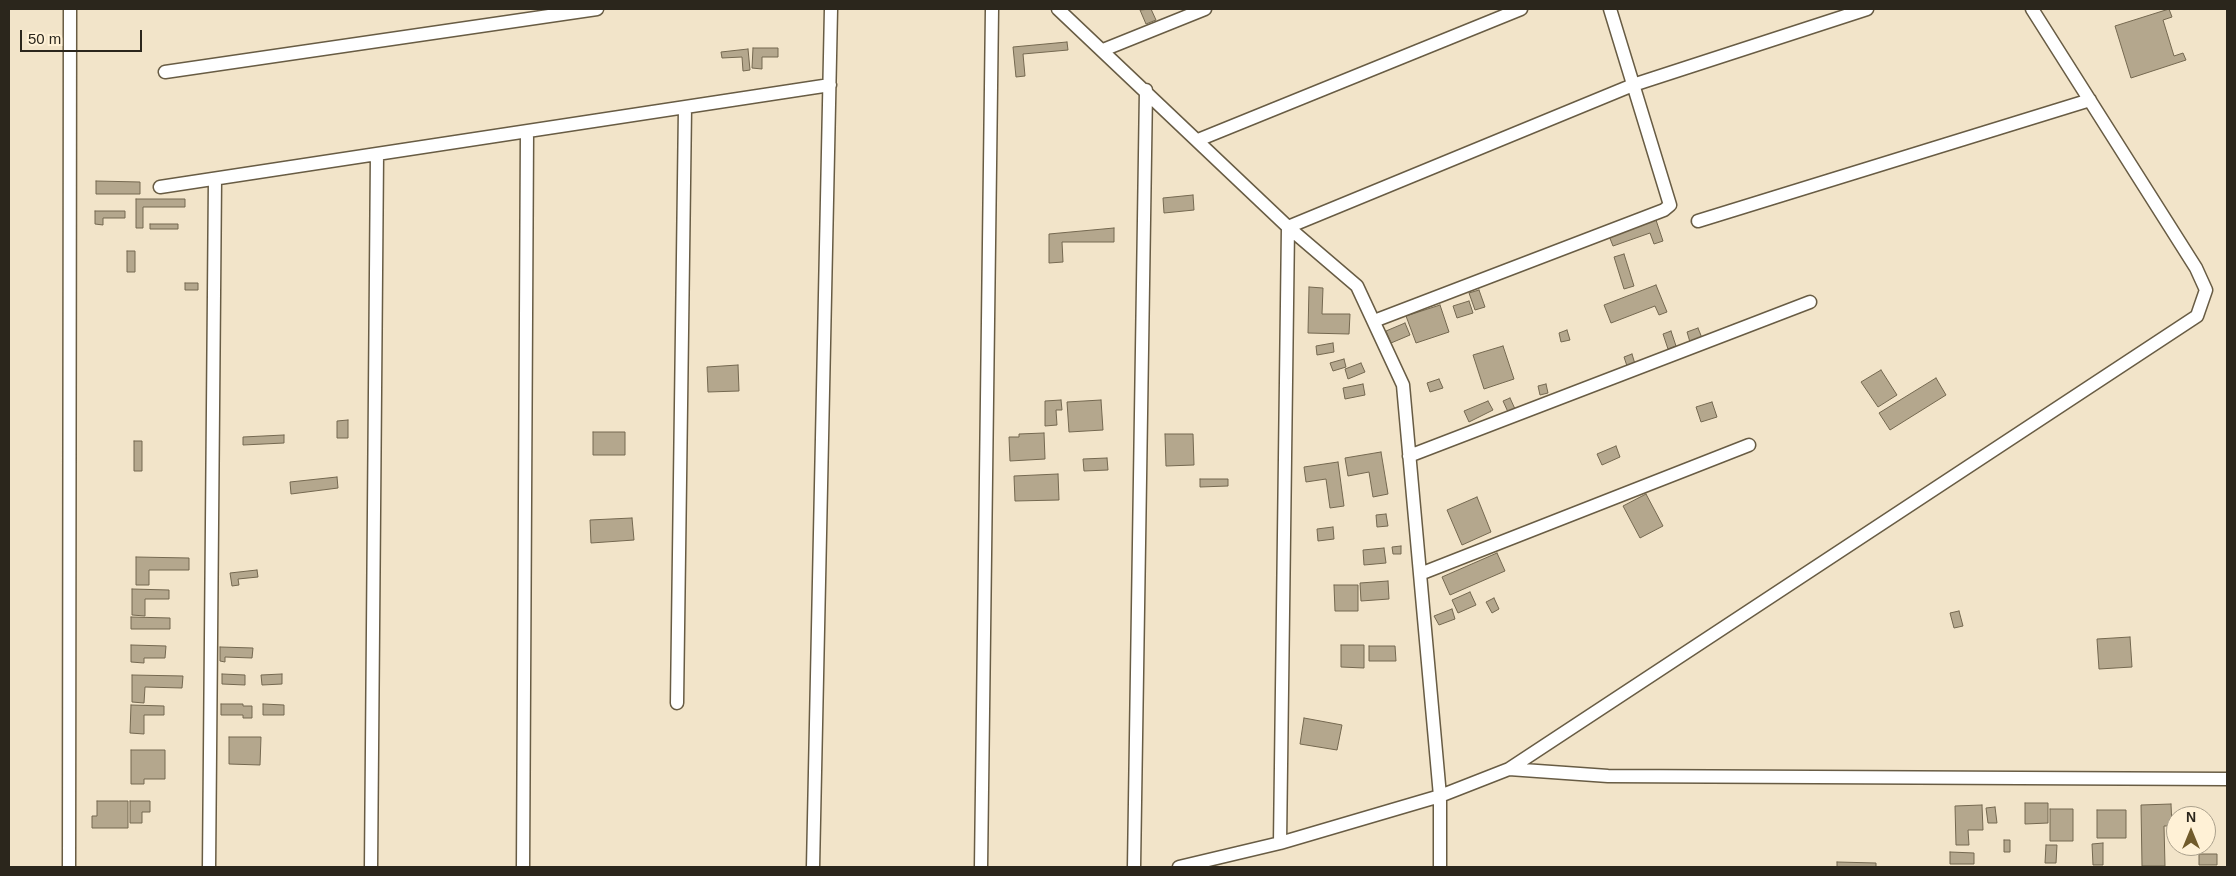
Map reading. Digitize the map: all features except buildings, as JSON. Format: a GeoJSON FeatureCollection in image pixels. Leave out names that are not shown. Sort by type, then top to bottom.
{"type":"FeatureCollection","features":[{"type":"Feature","properties":{"kind":"street"},"geometry":{"type":"LineString","coordinates":[[69,867],[70,9]]}},
{"type":"Feature","properties":{"kind":"street"},"geometry":{"type":"LineString","coordinates":[[165,72],[598,9]]}},
{"type":"Feature","properties":{"kind":"street"},"geometry":{"type":"LineString","coordinates":[[813,867],[831,9]]}},
{"type":"Feature","properties":{"kind":"street"},"geometry":{"type":"LineString","coordinates":[[981,867],[992,9]]}},
{"type":"Feature","properties":{"kind":"street"},"geometry":{"type":"LineString","coordinates":[[1058,9],[1146,90],[1288,227],[1357,286],[1403,385],[1440,796],[1440,867]]}},
{"type":"Feature","properties":{"kind":"street"},"geometry":{"type":"LineString","coordinates":[[1103,50],[1205,9]]}},
{"type":"Feature","properties":{"kind":"street"},"geometry":{"type":"LineString","coordinates":[[1198,140],[1521,9]]}},
{"type":"Feature","properties":{"kind":"street"},"geometry":{"type":"LineString","coordinates":[[1374,321],[1664,210],[1670,205],[1610,9]]}},
{"type":"Feature","properties":{"kind":"street"},"geometry":{"type":"LineString","coordinates":[[1288,227],[1633,85],[1867,9]]}},
{"type":"Feature","properties":{"kind":"street"},"geometry":{"type":"LineString","coordinates":[[1178,867],[1280,843],[1440,796],[1509,769],[2197,316],[2206,290],[2196,268],[2032,9]]}},
{"type":"Feature","properties":{"kind":"street"},"geometry":{"type":"LineString","coordinates":[[160,187],[830,86]]}},
{"type":"Feature","properties":{"kind":"street"},"geometry":{"type":"LineString","coordinates":[[1134,867],[1146,90]]}},
{"type":"Feature","properties":{"kind":"street"},"geometry":{"type":"LineString","coordinates":[[1698,221],[2090,100]]}},
{"type":"Feature","properties":{"kind":"street"},"geometry":{"type":"LineString","coordinates":[[677,703],[685,108]]}},
{"type":"Feature","properties":{"kind":"street"},"geometry":{"type":"LineString","coordinates":[[523,867],[527,132]]}},
{"type":"Feature","properties":{"kind":"street"},"geometry":{"type":"LineString","coordinates":[[371,867],[378,154]]}},
{"type":"Feature","properties":{"kind":"street"},"geometry":{"type":"LineString","coordinates":[[209,867],[215,179]]}},
{"type":"Feature","properties":{"kind":"street"},"geometry":{"type":"LineString","coordinates":[[1280,843],[1288,227]]}},
{"type":"Feature","properties":{"kind":"street"},"geometry":{"type":"LineString","coordinates":[[1409,456],[1810,302]]}},
{"type":"Feature","properties":{"kind":"street"},"geometry":{"type":"LineString","coordinates":[[1420,574],[1750,445]]}},
{"type":"Feature","properties":{"kind":"street"},"geometry":{"type":"LineString","coordinates":[[1509,769],[1608,776],[2227,779]]}}]}
